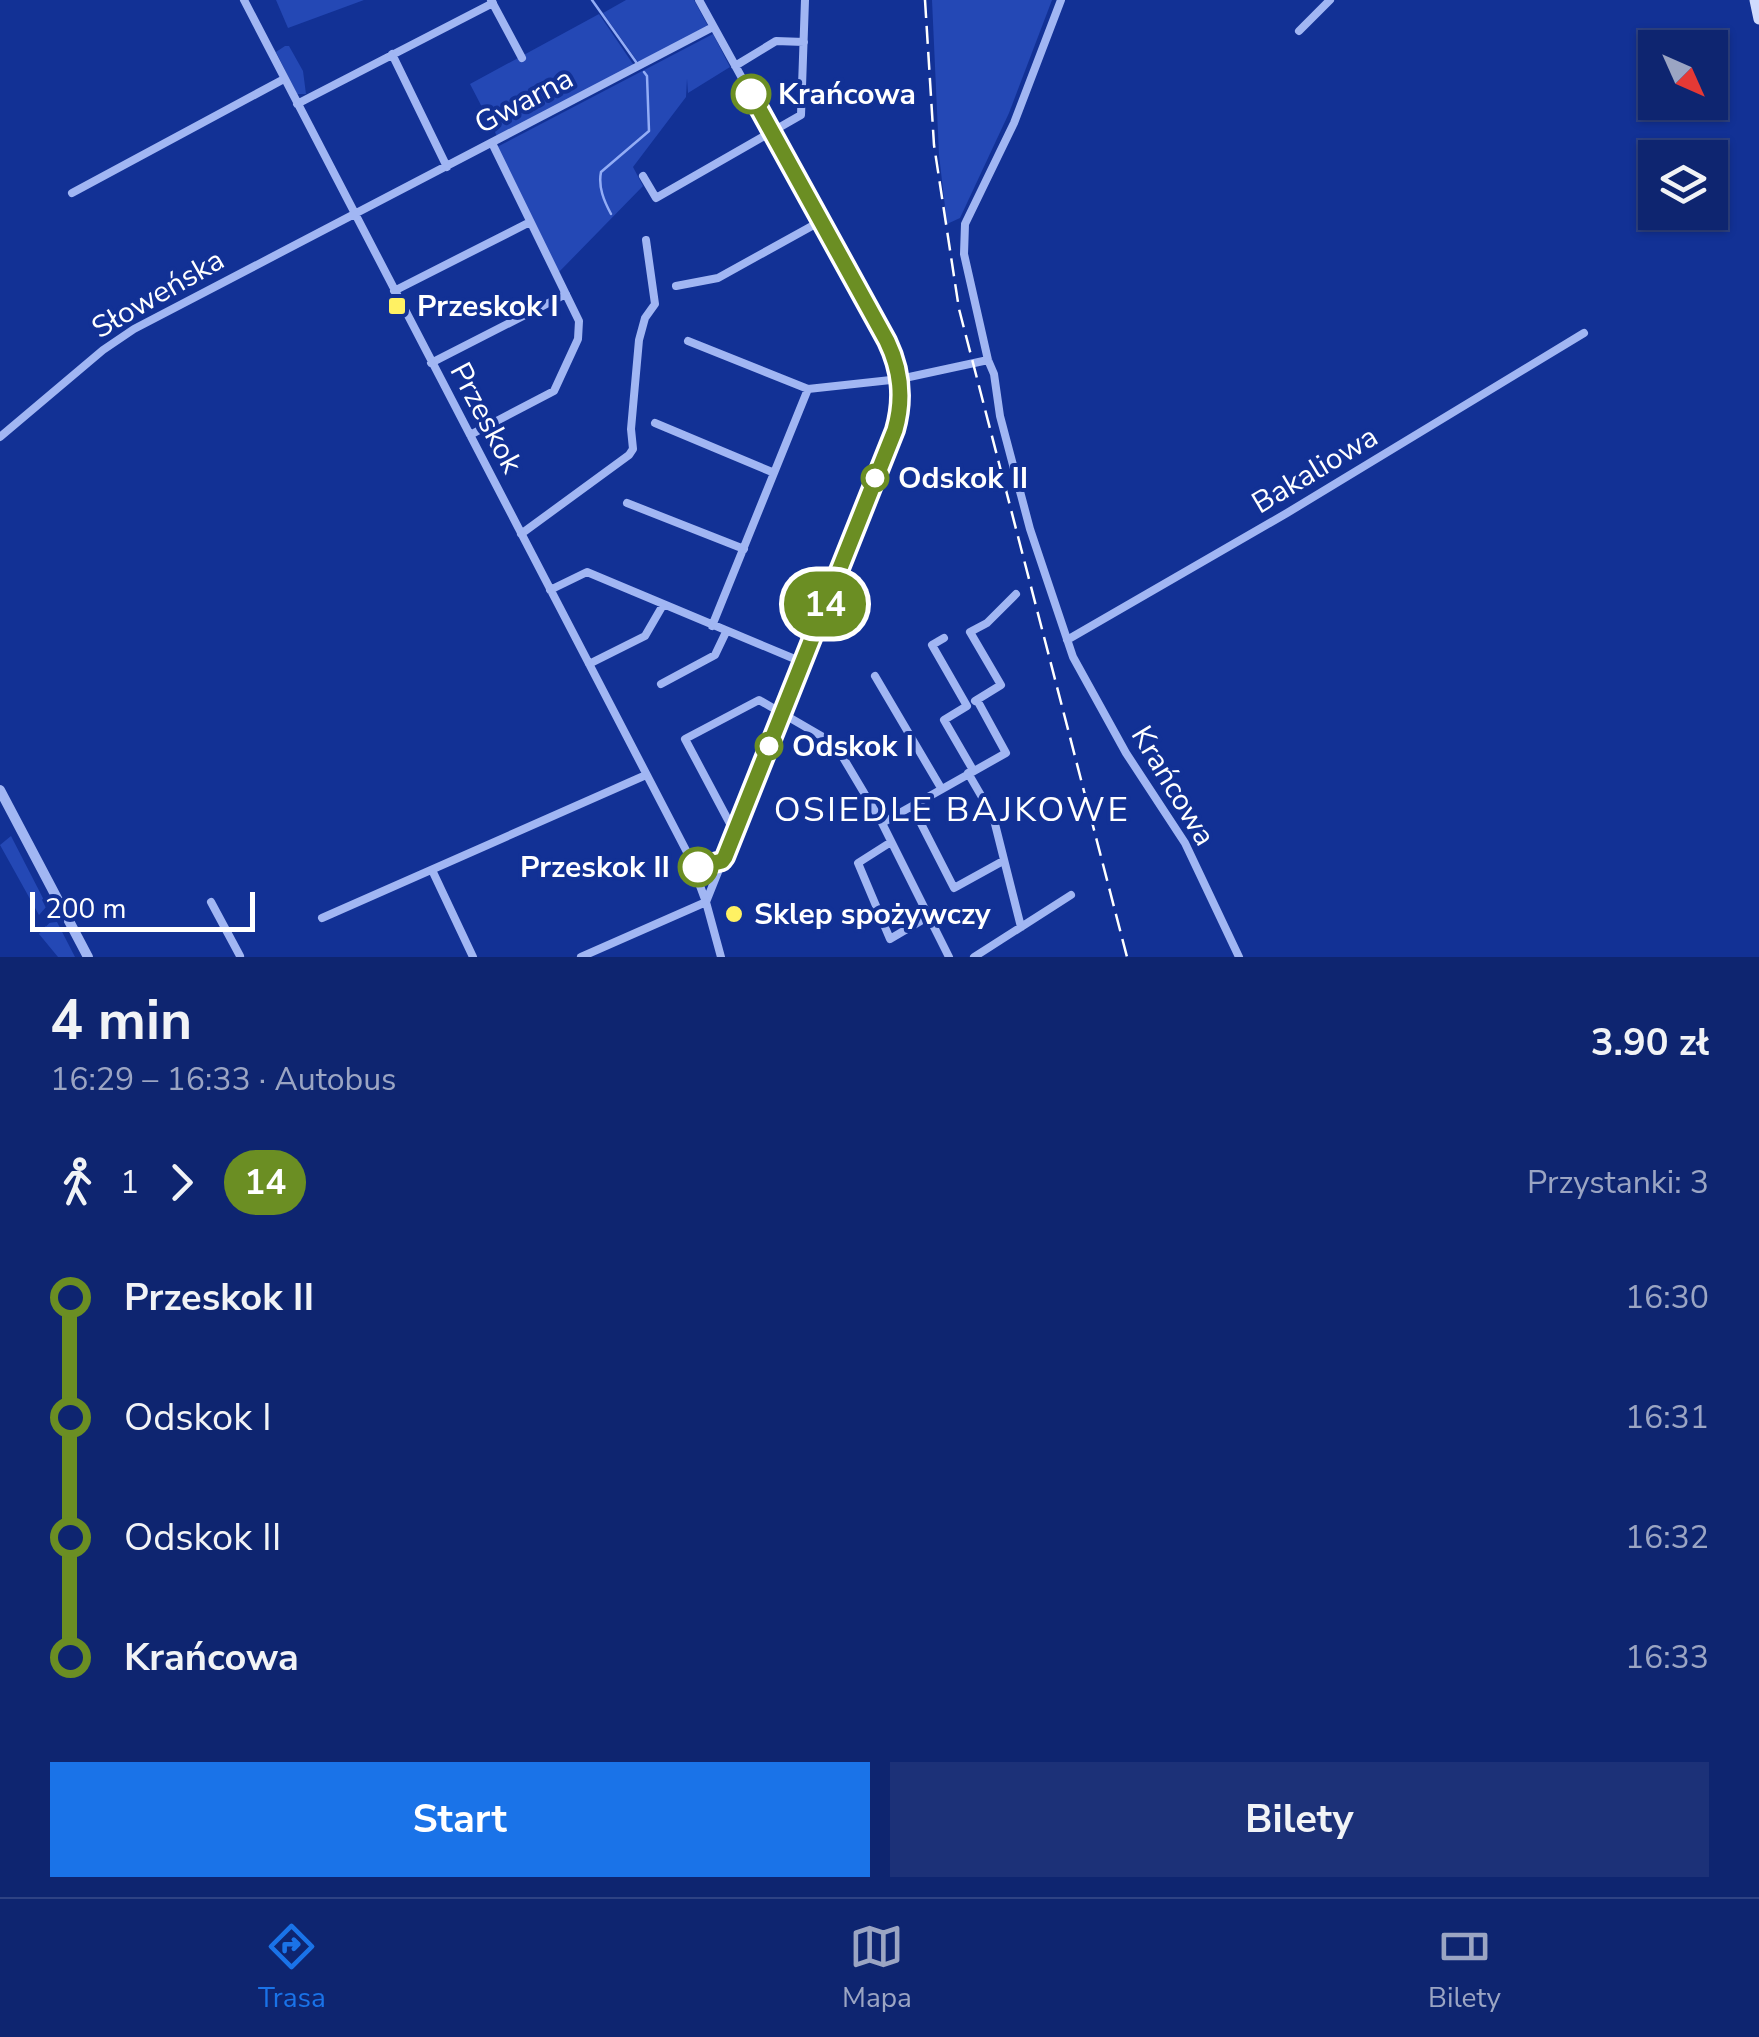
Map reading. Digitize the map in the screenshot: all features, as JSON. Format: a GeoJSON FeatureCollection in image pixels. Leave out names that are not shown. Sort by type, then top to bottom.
{"type":"FeatureCollection","features":[{"type":"Feature","properties":{"kind":"main road"},"geometry":{"type":"LineString","coordinates":[[1754,0],[1759,19]]}},
{"type":"Feature","properties":{"kind":"street","name":"Przeskok"},"geometry":{"type":"LineString","coordinates":[[244,0],[689,856],[721,957]]}},
{"type":"Feature","properties":{"kind":"street"},"geometry":{"type":"LineString","coordinates":[[581,957],[706,902],[895,430],[900,408],[900,379],[887,341],[698,0]]}},
{"type":"Feature","properties":{"kind":"street"},"geometry":{"type":"LineString","coordinates":[[644,176],[656,198],[798,119],[803,110],[805,0]]}},
{"type":"Feature","properties":{"kind":"street","name":"Krańcowa"},"geometry":{"type":"LineString","coordinates":[[1061,0],[1014,124],[966,224],[964,254],[1030,529],[1073,657],[1126,753],[1184,843],[1239,957]]}},
{"type":"Feature","properties":{"kind":"street"},"geometry":{"type":"LineString","coordinates":[[1300,31],[1330,0]]}},
{"type":"Feature","properties":{"kind":"street"},"geometry":{"type":"LineString","coordinates":[[298,104],[492,2],[522,58]]}},
{"type":"Feature","properties":{"kind":"street","name":"Gwarna"},"geometry":{"type":"LineString","coordinates":[[354,213],[714,27]]}},
{"type":"Feature","properties":{"kind":"street"},"geometry":{"type":"LineString","coordinates":[[735,66],[776,41],[804,42]]}},
{"type":"Feature","properties":{"kind":"street"},"geometry":{"type":"LineString","coordinates":[[392,54],[446,167]]}},
{"type":"Feature","properties":{"kind":"street"},"geometry":{"type":"LineString","coordinates":[[72,193],[284,79]]}},
{"type":"Feature","properties":{"kind":"street"},"geometry":{"type":"LineString","coordinates":[[470,435],[559,386],[580,329],[492,143]]}},
{"type":"Feature","properties":{"kind":"street","name":"Słoweńska"},"geometry":{"type":"LineString","coordinates":[[0,436],[102,350],[134,329],[354,213]]}},
{"type":"Feature","properties":{"kind":"street"},"geometry":{"type":"LineString","coordinates":[[676,286],[718,278],[821,221]]}},
{"type":"Feature","properties":{"kind":"street"},"geometry":{"type":"LineString","coordinates":[[394,291],[530,222]]}},
{"type":"Feature","properties":{"kind":"street"},"geometry":{"type":"LineString","coordinates":[[522,534],[633,449],[632,416],[640,340],[645,318],[655,304],[646,240]]}},
{"type":"Feature","properties":{"kind":"street"},"geometry":{"type":"LineString","coordinates":[[431,363],[566,294]]}},
{"type":"Feature","properties":{"kind":"street","name":"Bakaliowa"},"geometry":{"type":"LineString","coordinates":[[1067,640],[1202,564],[1584,334]]}},
{"type":"Feature","properties":{"kind":"street"},"geometry":{"type":"LineString","coordinates":[[688,341],[808,389],[900,379],[988,360]]}},
{"type":"Feature","properties":{"kind":"street"},"geometry":{"type":"LineString","coordinates":[[712,626],[808,389]]}},
{"type":"Feature","properties":{"kind":"street"},"geometry":{"type":"LineString","coordinates":[[655,423],[772,472]]}},
{"type":"Feature","properties":{"kind":"street"},"geometry":{"type":"LineString","coordinates":[[628,502],[744,550]]}},
{"type":"Feature","properties":{"kind":"street"},"geometry":{"type":"LineString","coordinates":[[550,590],[587,572],[802,662]]}},
{"type":"Feature","properties":{"kind":"street"},"geometry":{"type":"LineString","coordinates":[[1016,594],[987,622],[970,632],[1000,686],[944,720],[993,816],[1022,926]]}},
{"type":"Feature","properties":{"kind":"street"},"geometry":{"type":"LineString","coordinates":[[589,664],[644,636],[663,604]]}},
{"type":"Feature","properties":{"kind":"street"},"geometry":{"type":"LineString","coordinates":[[661,684],[715,655],[726,632]]}},
{"type":"Feature","properties":{"kind":"street"},"geometry":{"type":"LineString","coordinates":[[944,638],[932,645],[967,706]]}},
{"type":"Feature","properties":{"kind":"street"},"geometry":{"type":"LineString","coordinates":[[875,676],[940,788]]}},
{"type":"Feature","properties":{"kind":"street"},"geometry":{"type":"LineString","coordinates":[[735,833],[685,740],[759,700],[835,744],[882,822],[949,957]]}},
{"type":"Feature","properties":{"kind":"street"},"geometry":{"type":"LineString","coordinates":[[882,822],[1006,752],[977,700]]}},
{"type":"Feature","properties":{"kind":"street"},"geometry":{"type":"LineString","coordinates":[[322,918],[646,775]]}},
{"type":"Feature","properties":{"kind":"street"},"geometry":{"type":"LineString","coordinates":[[0,790],[88,957]]}},
{"type":"Feature","properties":{"kind":"street"},"geometry":{"type":"LineString","coordinates":[[912,806],[954,888],[1003,861]]}},
{"type":"Feature","properties":{"kind":"street"},"geometry":{"type":"LineString","coordinates":[[892,842],[858,863],[890,940],[929,916]]}},
{"type":"Feature","properties":{"kind":"street"},"geometry":{"type":"LineString","coordinates":[[689,856],[716,870],[716,879]]}},
{"type":"Feature","properties":{"kind":"street"},"geometry":{"type":"LineString","coordinates":[[716,879],[705,886],[697,878],[698,867],[722,861]]}},
{"type":"Feature","properties":{"kind":"street"},"geometry":{"type":"LineString","coordinates":[[432,870],[473,957]]}},
{"type":"Feature","properties":{"kind":"street"},"geometry":{"type":"LineString","coordinates":[[974,957],[1071,895]]}},
{"type":"Feature","properties":{"kind":"street"},"geometry":{"type":"LineString","coordinates":[[211,902],[239,956]]}},
{"type":"Feature","properties":{"kind":"shaded area"},"geometry":{"type":"Polygon","coordinates":[[[276,0],[364,0],[288,28],[276,0]]]}},
{"type":"Feature","properties":{"kind":"shaded area"},"geometry":{"type":"Polygon","coordinates":[[[626,0],[694,0],[709,28],[640,65],[603,13],[626,0]]]}},
{"type":"Feature","properties":{"kind":"shaded area"},"geometry":{"type":"Polygon","coordinates":[[[932,0],[1052,0],[1009,113],[960,218],[947,224],[939,155],[932,0]]]}},
{"type":"Feature","properties":{"kind":"shaded area"},"geometry":{"type":"Polygon","coordinates":[[[599,14],[635,67],[498,138],[470,84],[599,14]]]}},
{"type":"Feature","properties":{"kind":"shaded area"},"geometry":{"type":"Polygon","coordinates":[[[713,34],[730,67],[688,93],[687,79],[686,97],[633,167],[643,186],[559,272],[497,147],[713,34]]]}},
{"type":"Feature","properties":{"kind":"shaded area"},"geometry":{"type":"Polygon","coordinates":[[[289,46],[303,71],[306,94],[297,94],[276,52],[289,46]]]}},
{"type":"Feature","properties":{"kind":"shaded area"},"geometry":{"type":"Polygon","coordinates":[[[11,836],[47,906],[39,915],[0,845],[11,836]]]}},
{"type":"Feature","properties":{"kind":"shaded area"},"geometry":{"type":"Polygon","coordinates":[[[57,922],[75,957],[58,957],[39,934],[48,923],[57,922]]]}},
{"type":"Feature","properties":{"kind":"waterway"},"geometry":{"type":"LineString","coordinates":[[592,0],[636,62]]}},
{"type":"Feature","properties":{"kind":"waterway"},"geometry":{"type":"LineString","coordinates":[[611,214],[602,194],[601,172],[649,131],[644,72]]}},
{"type":"Feature","properties":{"kind":"railway"},"geometry":{"type":"LineString","coordinates":[[925,0],[934,145],[959,309],[1127,957]]}},
{"type":"Feature","properties":{"kind":"bus line","name":"14"},"geometry":{"type":"LineString","coordinates":[[698,867],[725,857],[895,430],[901,395],[897,366],[887,341],[751,94]]}},
{"type":"Feature","properties":{"kind":"place","name":"Krańcowa"},"geometry":{"type":"Point","coordinates":[751,94]}},
{"type":"Feature","properties":{"kind":"place","name":"Przeskok I"},"geometry":{"type":"Point","coordinates":[397,306]}},
{"type":"Feature","properties":{"kind":"place","name":"Odskok II"},"geometry":{"type":"Point","coordinates":[875,478]}},
{"type":"Feature","properties":{"kind":"place","name":"Odskok I"},"geometry":{"type":"Point","coordinates":[769,746]}},
{"type":"Feature","properties":{"kind":"place","name":"Przeskok II"},"geometry":{"type":"Point","coordinates":[698,867]}},
{"type":"Feature","properties":{"kind":"place","name":"Sklep spożywczy"},"geometry":{"type":"Point","coordinates":[734,914]}},
{"type":"Feature","properties":{"kind":"district","name":"OSIEDLE BAJKOWE"},"geometry":{"type":"Point","coordinates":[952,809]}}]}
